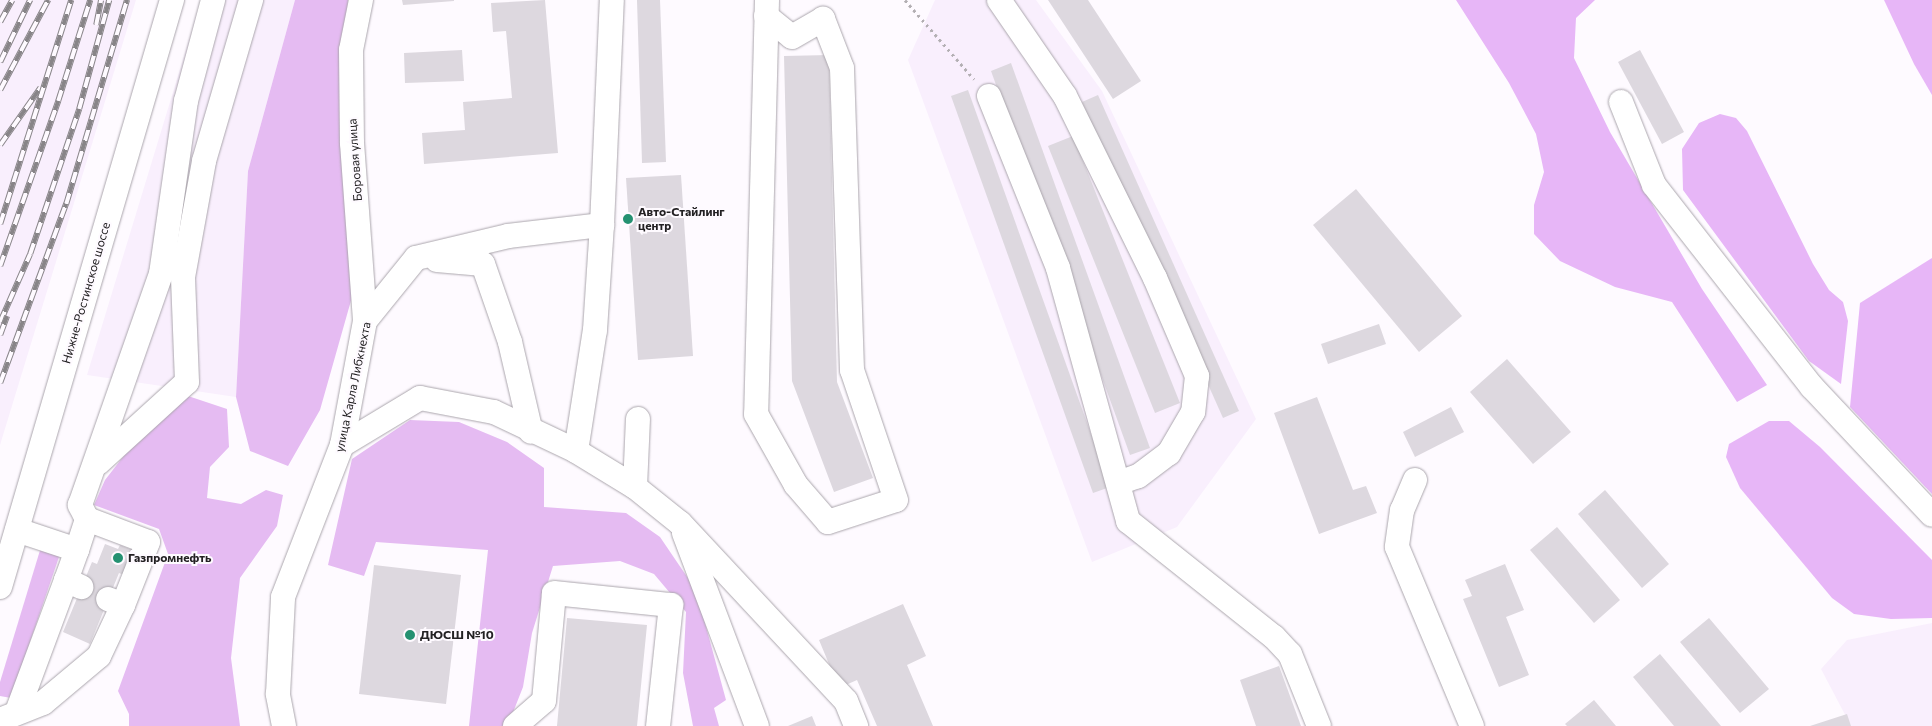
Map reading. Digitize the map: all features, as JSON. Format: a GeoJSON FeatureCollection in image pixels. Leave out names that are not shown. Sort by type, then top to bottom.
{"type":"FeatureCollection","features":[{"type":"Feature","properties":{"kind":"street","name":"Нижне-Ростинское шоссе"},"geometry":{"type":"LineString","coordinates":[[0,587],[172,0]]}},
{"type":"Feature","properties":{"kind":"street"},"geometry":{"type":"LineString","coordinates":[[8,716],[73,584],[77,550],[87,520],[80,504],[162,274],[186,101],[213,0]]}},
{"type":"Feature","properties":{"kind":"street"},"geometry":{"type":"LineString","coordinates":[[94,466],[187,382],[183,277],[204,161],[251,0]]}},
{"type":"Feature","properties":{"kind":"street","name":"Боровая улица"},"geometry":{"type":"LineString","coordinates":[[361,0],[351,50],[352,143],[365,321]]}},
{"type":"Feature","properties":{"kind":"street"},"geometry":{"type":"LineString","coordinates":[[576,451],[595,330],[602,224],[612,0]]}},
{"type":"Feature","properties":{"kind":"street"},"geometry":{"type":"LineString","coordinates":[[999,0],[1065,96],[1155,278],[1197,376],[1193,412],[1169,453],[1138,476],[1118,483]]}},
{"type":"Feature","properties":{"kind":"street"},"geometry":{"type":"LineString","coordinates":[[766,8],[792,37],[825,9],[842,68],[852,370],[896,500],[828,522],[796,485],[756,414],[766,8]]}},
{"type":"Feature","properties":{"kind":"street"},"geometry":{"type":"LineString","coordinates":[[990,96],[1058,268],[1128,521],[1274,637],[1290,654],[1319,726]]}},
{"type":"Feature","properties":{"kind":"street"},"geometry":{"type":"LineString","coordinates":[[1621,102],[1654,185],[1812,387],[1932,515]]}},
{"type":"Feature","properties":{"kind":"street"},"geometry":{"type":"LineString","coordinates":[[416,258],[508,236],[602,224]]}},
{"type":"Feature","properties":{"kind":"street"},"geometry":{"type":"LineString","coordinates":[[416,258],[483,264],[510,342],[530,432]]}},
{"type":"Feature","properties":{"kind":"street","name":"улица Карла Либкнехта"},"geometry":{"type":"LineString","coordinates":[[284,726],[278,694],[283,597],[342,445],[365,321],[416,258]]}},
{"type":"Feature","properties":{"kind":"street"},"geometry":{"type":"LineString","coordinates":[[342,445],[420,398],[494,412],[530,432],[576,451],[636,487],[680,523],[846,701],[856,726]]}},
{"type":"Feature","properties":{"kind":"street"},"geometry":{"type":"LineString","coordinates":[[636,487],[638,419]]}},
{"type":"Feature","properties":{"kind":"street"},"geometry":{"type":"LineString","coordinates":[[1415,480],[1402,510],[1397,547],[1472,726]]}},
{"type":"Feature","properties":{"kind":"street"},"geometry":{"type":"LineString","coordinates":[[8,716],[43,703],[99,656],[116,602],[148,542],[87,520]]}},
{"type":"Feature","properties":{"kind":"street"},"geometry":{"type":"LineString","coordinates":[[680,523],[757,726]]}},
{"type":"Feature","properties":{"kind":"street"},"geometry":{"type":"LineString","coordinates":[[17,530],[77,550]]}},
{"type":"Feature","properties":{"kind":"street"},"geometry":{"type":"LineString","coordinates":[[515,726],[544,701],[554,593],[671,605],[658,726]]}},
{"type":"Feature","properties":{"kind":"path"},"geometry":{"type":"LineString","coordinates":[[906,0],[990,96]]}},
{"type":"Feature","properties":{"kind":"shaded area"},"geometry":{"type":"Polygon","coordinates":[[[0,0],[136,0],[0,445],[0,0]]]}},
{"type":"Feature","properties":{"kind":"shaded area"},"geometry":{"type":"Polygon","coordinates":[[[201,0],[295,0],[248,171],[236,397],[87,375],[201,0]]]}},
{"type":"Feature","properties":{"kind":"shaded area"},"geometry":{"type":"Polygon","coordinates":[[[295,0],[348,0],[343,94],[354,290],[320,410],[288,466],[250,451],[236,397],[248,171],[295,0]]]}},
{"type":"Feature","properties":{"kind":"shaded area"},"geometry":{"type":"Polygon","coordinates":[[[935,0],[1036,0],[1102,91],[1256,419],[1177,527],[1092,562],[908,60],[935,0]]]}},
{"type":"Feature","properties":{"kind":"shaded area"},"geometry":{"type":"Polygon","coordinates":[[[1456,0],[1595,0],[1576,18],[1574,58],[1610,132],[1702,289],[1767,385],[1737,402],[1672,302],[1615,287],[1560,261],[1534,234],[1534,205],[1544,172],[1536,134],[1509,83],[1456,0]]]}},
{"type":"Feature","properties":{"kind":"shaded area"},"geometry":{"type":"Polygon","coordinates":[[[1884,0],[1932,0],[1932,95],[1914,64],[1884,0]]]}},
{"type":"Feature","properties":{"kind":"shaded area"},"geometry":{"type":"Polygon","coordinates":[[[1720,114],[1736,118],[1747,131],[1813,264],[1829,290],[1843,302],[1848,321],[1841,384],[1809,361],[1683,190],[1682,149],[1699,123],[1720,114]]]}},
{"type":"Feature","properties":{"kind":"shaded area"},"geometry":{"type":"Polygon","coordinates":[[[1932,258],[1932,494],[1850,407],[1860,303],[1932,258]]]}},
{"type":"Feature","properties":{"kind":"shaded area"},"geometry":{"type":"Polygon","coordinates":[[[188,396],[227,409],[229,447],[210,467],[207,498],[241,504],[266,490],[283,495],[277,526],[240,578],[231,658],[240,726],[129,726],[129,714],[118,691],[168,554],[159,529],[94,505],[105,480],[151,421],[188,396]]]}},
{"type":"Feature","properties":{"kind":"shaded area"},"geometry":{"type":"Polygon","coordinates":[[[410,420],[459,422],[507,442],[544,468],[544,507],[626,513],[660,537],[696,590],[726,700],[714,708],[719,726],[693,726],[683,673],[686,612],[654,574],[620,561],[553,566],[532,633],[523,687],[510,720],[502,726],[469,726],[488,550],[376,542],[364,576],[328,565],[352,459],[410,420]]]}},
{"type":"Feature","properties":{"kind":"shaded area"},"geometry":{"type":"Polygon","coordinates":[[[1769,421],[1789,421],[1820,447],[1932,560],[1932,618],[1891,619],[1854,614],[1832,598],[1740,488],[1726,457],[1729,444],[1769,421]]]}},
{"type":"Feature","properties":{"kind":"shaded area"},"geometry":{"type":"Polygon","coordinates":[[[41,547],[60,554],[11,698],[0,696],[0,682],[41,547]]]}},
{"type":"Feature","properties":{"kind":"shaded area"},"geometry":{"type":"Polygon","coordinates":[[[1932,623],[1932,726],[1851,726],[1821,669],[1847,640],[1932,623]]]}},
{"type":"Feature","properties":{"kind":"building"},"geometry":{"type":"Polygon","coordinates":[[[402,0],[454,0],[454,1],[403,5],[402,0]]]}},
{"type":"Feature","properties":{"kind":"building"},"geometry":{"type":"Polygon","coordinates":[[[545,0],[558,153],[424,164],[422,133],[465,130],[463,102],[512,98],[506,31],[493,32],[491,3],[545,0]]]}},
{"type":"Feature","properties":{"kind":"building"},"geometry":{"type":"Polygon","coordinates":[[[637,0],[660,0],[666,162],[642,163],[637,0]]]}},
{"type":"Feature","properties":{"kind":"building"},"geometry":{"type":"Polygon","coordinates":[[[1048,0],[1088,0],[1141,81],[1113,99],[1048,0]]]}},
{"type":"Feature","properties":{"kind":"building"},"geometry":{"type":"Polygon","coordinates":[[[462,50],[464,81],[405,83],[404,53],[462,50]]]}},
{"type":"Feature","properties":{"kind":"building"},"geometry":{"type":"Polygon","coordinates":[[[1640,50],[1684,132],[1662,144],[1618,62],[1640,50]]]}},
{"type":"Feature","properties":{"kind":"building"},"geometry":{"type":"Polygon","coordinates":[[[829,55],[837,382],[873,478],[834,492],[792,381],[784,56],[829,55]]]}},
{"type":"Feature","properties":{"kind":"building"},"geometry":{"type":"Polygon","coordinates":[[[1011,63],[1150,448],[1130,455],[991,71],[1011,63]]]}},
{"type":"Feature","properties":{"kind":"building"},"geometry":{"type":"Polygon","coordinates":[[[968,90],[1110,487],[1093,493],[951,96],[968,90]]]}},
{"type":"Feature","properties":{"kind":"building"},"geometry":{"type":"Polygon","coordinates":[[[1098,95],[1239,411],[1223,418],[1082,102],[1098,95]]]}},
{"type":"Feature","properties":{"kind":"building"},"geometry":{"type":"Polygon","coordinates":[[[1073,136],[1180,403],[1155,413],[1048,146],[1073,136]]]}},
{"type":"Feature","properties":{"kind":"building"},"geometry":{"type":"Polygon","coordinates":[[[681,175],[693,356],[638,360],[626,178],[681,175]]]}},
{"type":"Feature","properties":{"kind":"building"},"geometry":{"type":"Polygon","coordinates":[[[1356,189],[1462,316],[1419,352],[1313,225],[1356,189]]]}},
{"type":"Feature","properties":{"kind":"building"},"geometry":{"type":"Polygon","coordinates":[[[1379,324],[1386,344],[1328,364],[1321,344],[1379,324]]]}},
{"type":"Feature","properties":{"kind":"building"},"geometry":{"type":"Polygon","coordinates":[[[1507,359],[1571,432],[1533,464],[1470,392],[1507,359]]]}},
{"type":"Feature","properties":{"kind":"building"},"geometry":{"type":"Polygon","coordinates":[[[1317,397],[1353,490],[1366,486],[1377,513],[1319,534],[1274,413],[1317,397]]]}},
{"type":"Feature","properties":{"kind":"building"},"geometry":{"type":"Polygon","coordinates":[[[1451,407],[1464,432],[1415,457],[1403,432],[1451,407]]]}},
{"type":"Feature","properties":{"kind":"building"},"geometry":{"type":"Polygon","coordinates":[[[1605,490],[1669,564],[1642,588],[1578,514],[1605,490]]]}},
{"type":"Feature","properties":{"kind":"building"},"geometry":{"type":"Polygon","coordinates":[[[1557,527],[1620,600],[1594,623],[1530,550],[1557,527]]]}},
{"type":"Feature","properties":{"kind":"building"},"geometry":{"type":"Polygon","coordinates":[[[105,544],[118,549],[120,545],[138,552],[128,577],[119,573],[90,644],[63,632],[92,562],[97,564],[105,544]]]}},
{"type":"Feature","properties":{"kind":"building"},"geometry":{"type":"Polygon","coordinates":[[[1505,564],[1524,610],[1506,617],[1529,675],[1499,687],[1463,599],[1472,596],[1465,580],[1505,564]]]}},
{"type":"Feature","properties":{"kind":"building","name":"ДЮСШ №10"},"geometry":{"type":"Polygon","coordinates":[[[374,565],[461,575],[446,704],[359,694],[374,565]]]}},
{"type":"Feature","properties":{"kind":"building"},"geometry":{"type":"Polygon","coordinates":[[[903,604],[926,656],[907,665],[933,726],[877,726],[857,680],[839,688],[819,640],[903,604]]]}},
{"type":"Feature","properties":{"kind":"building"},"geometry":{"type":"Polygon","coordinates":[[[567,618],[647,625],[637,726],[557,726],[567,618]]]}},
{"type":"Feature","properties":{"kind":"building"},"geometry":{"type":"Polygon","coordinates":[[[1709,618],[1769,689],[1740,713],[1680,642],[1709,618]]]}},
{"type":"Feature","properties":{"kind":"building"},"geometry":{"type":"Polygon","coordinates":[[[1660,654],[1721,726],[1674,726],[1633,677],[1660,654]]]}},
{"type":"Feature","properties":{"kind":"building"},"geometry":{"type":"Polygon","coordinates":[[[1279,666],[1301,726],[1256,726],[1240,680],[1279,666]]]}},
{"type":"Feature","properties":{"kind":"building"},"geometry":{"type":"Polygon","coordinates":[[[1594,700],[1616,726],[1567,726],[1565,724],[1594,700]]]}},
{"type":"Feature","properties":{"kind":"building"},"geometry":{"type":"Polygon","coordinates":[[[1847,714],[1851,726],[1810,726],[1847,714]]]}},
{"type":"Feature","properties":{"kind":"building"},"geometry":{"type":"Polygon","coordinates":[[[812,716],[816,726],[788,726],[812,716]]]}},
{"type":"Feature","properties":{"kind":"railway"},"geometry":{"type":"LineString","coordinates":[[0,22],[12,0]]}},
{"type":"Feature","properties":{"kind":"railway"},"geometry":{"type":"LineString","coordinates":[[0,62],[30,0]]}},
{"type":"Feature","properties":{"kind":"railway"},"geometry":{"type":"LineString","coordinates":[[0,90],[48,0]]}},
{"type":"Feature","properties":{"kind":"railway"},"geometry":{"type":"LineString","coordinates":[[0,224],[71,0]]}},
{"type":"Feature","properties":{"kind":"railway"},"geometry":{"type":"LineString","coordinates":[[0,266],[58,101],[90,0]]}},
{"type":"Feature","properties":{"kind":"railway"},"geometry":{"type":"LineString","coordinates":[[96,25],[101,0]]}},
{"type":"Feature","properties":{"kind":"railway"},"geometry":{"type":"LineString","coordinates":[[0,322],[30,254],[79,109],[109,0]]}},
{"type":"Feature","properties":{"kind":"railway"},"geometry":{"type":"LineString","coordinates":[[0,383],[66,204],[127,0]]}},
{"type":"Feature","properties":{"kind":"railway"},"geometry":{"type":"LineString","coordinates":[[0,145],[40,88]]}},
{"type":"Feature","properties":{"kind":"railway"},"geometry":{"type":"LineString","coordinates":[[0,335],[7,316]]}},
{"type":"Feature","properties":{"kind":"place","name":"Авто-Стайлинг центр"},"geometry":{"type":"Point","coordinates":[628,219]}},
{"type":"Feature","properties":{"kind":"place","name":"Газпромнефть"},"geometry":{"type":"Point","coordinates":[118,558]}},
{"type":"Feature","properties":{"kind":"place","name":"ДЮСШ №10"},"geometry":{"type":"Point","coordinates":[410,635]}}]}
